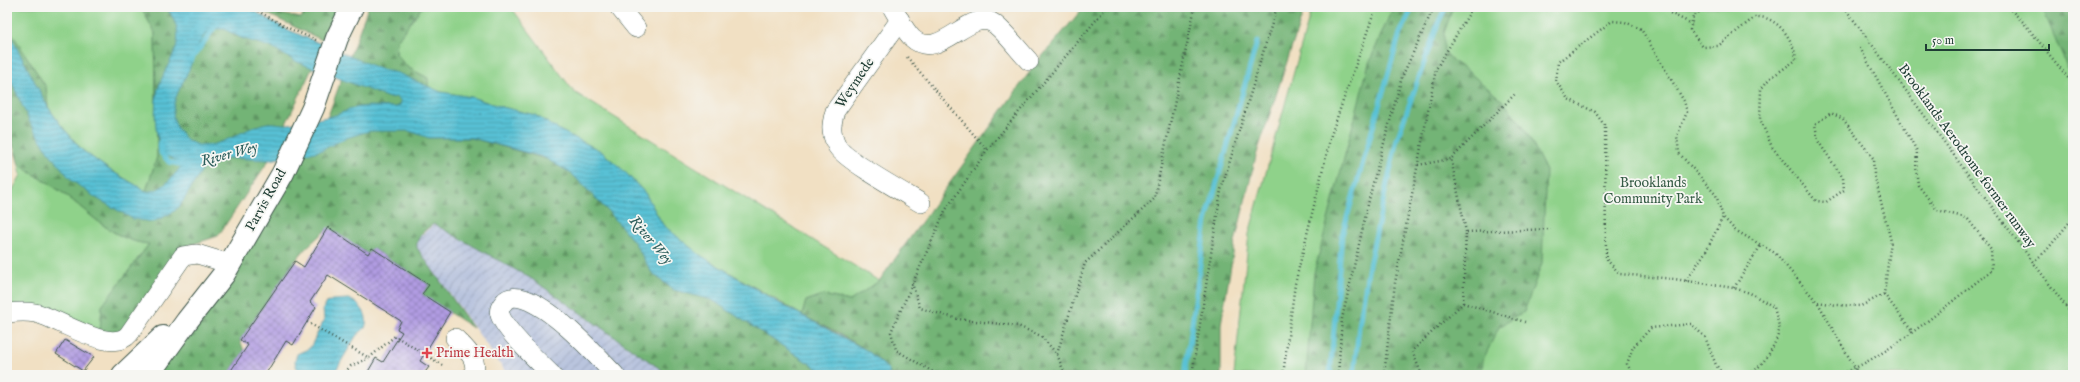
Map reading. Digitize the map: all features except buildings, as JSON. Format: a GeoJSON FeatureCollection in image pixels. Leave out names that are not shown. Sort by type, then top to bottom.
{"type":"FeatureCollection","features":[{"type":"Feature","properties":{"kind":"main road","name":"Parvis Road"},"geometry":{"type":"LineString","coordinates":[[148,375],[230,264],[283,173],[313,108],[341,30],[352,7]]}},
{"type":"Feature","properties":{"kind":"main road"},"geometry":{"type":"LineString","coordinates":[[123,375],[211,291]]}},
{"type":"Feature","properties":{"kind":"street"},"geometry":{"type":"LineString","coordinates":[[619,7],[636,28]]}},
{"type":"Feature","properties":{"kind":"street"},"geometry":{"type":"LineString","coordinates":[[894,21],[913,39],[928,45],[946,40],[968,25],[982,20],[993,23],[1028,61]]}},
{"type":"Feature","properties":{"kind":"street","name":"Weymede"},"geometry":{"type":"LineString","coordinates":[[894,21],[835,111],[830,127],[837,148],[856,163],[921,203]]}},
{"type":"Feature","properties":{"kind":"street"},"geometry":{"type":"LineString","coordinates":[[7,313],[23,311],[35,313],[90,335],[113,341],[122,340],[129,334],[155,293],[183,256],[197,254],[230,264]]}},
{"type":"Feature","properties":{"kind":"street"},"geometry":{"type":"LineString","coordinates":[[552,375],[506,326],[500,314],[500,307],[506,300],[513,297],[524,299],[540,307],[569,330],[615,375]]}},
{"type":"Feature","properties":{"kind":"street"},"geometry":{"type":"LineString","coordinates":[[455,338],[472,354],[475,371],[473,375]]}},
{"type":"Feature","properties":{"kind":"path"},"geometry":{"type":"LineString","coordinates":[[251,7],[286,27],[321,43]]}},
{"type":"Feature","properties":{"kind":"path"},"geometry":{"type":"LineString","coordinates":[[932,375],[933,372],[896,350],[891,332],[945,211],[987,150],[1107,7]]}},
{"type":"Feature","properties":{"kind":"path"},"geometry":{"type":"LineString","coordinates":[[1057,354],[1085,263],[1154,199],[1195,7]]}},
{"type":"Feature","properties":{"kind":"path"},"geometry":{"type":"LineString","coordinates":[[1192,375],[1221,190],[1277,7]]}},
{"type":"Feature","properties":{"kind":"path"},"geometry":{"type":"LineString","coordinates":[[1283,375],[1295,284],[1331,135],[1376,7]]}},
{"type":"Feature","properties":{"kind":"path"},"geometry":{"type":"LineString","coordinates":[[1338,375],[1342,319],[1372,187],[1402,77],[1434,7]]}},
{"type":"Feature","properties":{"kind":"path"},"geometry":{"type":"LineString","coordinates":[[1384,375],[1395,283],[1436,69],[1473,7]]}},
{"type":"Feature","properties":{"kind":"path"},"geometry":{"type":"LineString","coordinates":[[1665,7],[1670,13],[1692,24]]}},
{"type":"Feature","properties":{"kind":"path"},"geometry":{"type":"LineString","coordinates":[[1705,7],[1693,17],[1690,30],[1703,47],[1718,46],[1755,17],[1768,19],[1784,32],[1795,48],[1796,60],[1769,79],[1760,90],[1760,119],[1772,147],[1816,201],[1826,202],[1844,190],[1843,178],[1818,142],[1816,124],[1831,113],[1843,119],[1873,158],[1874,174],[1891,241],[1884,294],[1912,330]]}},
{"type":"Feature","properties":{"kind":"path","name":"Brooklands Aerodrome former runway"},"geometry":{"type":"LineString","coordinates":[[1844,7],[2073,316]]}},
{"type":"Feature","properties":{"kind":"path"},"geometry":{"type":"LineString","coordinates":[[2008,7],[2024,23],[2073,84]]}},
{"type":"Feature","properties":{"kind":"path"},"geometry":{"type":"LineString","coordinates":[[894,21],[987,150]]}},
{"type":"Feature","properties":{"kind":"path"},"geometry":{"type":"LineString","coordinates":[[1746,375],[1750,374],[1765,361],[1779,330],[1774,306],[1750,293],[1734,288],[1620,274],[1606,259],[1605,126],[1595,112],[1568,99],[1556,81],[1558,62],[1612,21],[1625,22],[1641,29],[1684,101],[1687,112],[1677,136],[1680,153],[1716,195],[1723,216],[1735,230],[1775,253],[1817,302],[1859,375]]}},
{"type":"Feature","properties":{"kind":"path"},"geometry":{"type":"LineString","coordinates":[[1839,375],[1856,368],[1902,340],[1912,330],[1992,270],[1991,249],[1967,218],[1937,210],[1918,185],[1916,168],[1918,151],[1859,46]]}},
{"type":"Feature","properties":{"kind":"path"},"geometry":{"type":"LineString","coordinates":[[1418,165],[1451,160],[1515,94]]}},
{"type":"Feature","properties":{"kind":"path"},"geometry":{"type":"LineString","coordinates":[[1422,375],[1412,351],[1463,303],[1466,232],[1451,160]]}},
{"type":"Feature","properties":{"kind":"path"},"geometry":{"type":"LineString","coordinates":[[1686,281],[1706,251],[1723,216]]}},
{"type":"Feature","properties":{"kind":"path"},"geometry":{"type":"LineString","coordinates":[[2033,262],[2046,251],[2073,218]]}},
{"type":"Feature","properties":{"kind":"path"},"geometry":{"type":"LineString","coordinates":[[1466,232],[1551,229]]}},
{"type":"Feature","properties":{"kind":"path"},"geometry":{"type":"LineString","coordinates":[[1734,288],[1761,245]]}},
{"type":"Feature","properties":{"kind":"path"},"geometry":{"type":"LineString","coordinates":[[912,283],[920,308],[958,319],[1018,326],[1041,336],[1057,354],[1065,375]]}},
{"type":"Feature","properties":{"kind":"path"},"geometry":{"type":"LineString","coordinates":[[1817,302],[1837,305],[1862,306],[1884,294]]}},
{"type":"Feature","properties":{"kind":"path"},"geometry":{"type":"LineString","coordinates":[[1463,303],[1525,322]]}},
{"type":"Feature","properties":{"kind":"path"},"geometry":{"type":"LineString","coordinates":[[307,322],[369,358]]}},
{"type":"Feature","properties":{"kind":"path"},"geometry":{"type":"LineString","coordinates":[[1634,375],[1627,364],[1633,347],[1651,328],[1691,324],[1705,337],[1716,365],[1723,375]]}},
{"type":"Feature","properties":{"kind":"path"},"geometry":{"type":"LineString","coordinates":[[342,375],[350,366],[369,358],[395,336],[442,365]]}},
{"type":"Feature","properties":{"kind":"shaded area"},"geometry":{"type":"Polygon","coordinates":[[[434,224],[532,279],[669,375],[508,375],[417,248],[416,243],[418,238],[434,224]]]}},
{"type":"Feature","properties":{"kind":"green space"},"geometry":{"type":"Polygon","coordinates":[[[7,7],[141,7],[155,33],[157,157],[146,191],[108,169],[82,150],[60,124],[48,107],[46,87],[7,26],[7,7]]]}},
{"type":"Feature","properties":{"kind":"green space"},"geometry":{"type":"Polygon","coordinates":[[[141,7],[247,7],[284,28],[323,45],[269,160],[218,236],[184,247],[119,336],[100,332],[102,306],[149,244],[136,242],[114,232],[63,193],[19,165],[7,125],[7,26],[46,87],[48,107],[60,124],[82,150],[108,169],[146,191],[157,157],[155,33],[141,7]]]}},
{"type":"Feature","properties":{"kind":"green space"},"geometry":{"type":"Polygon","coordinates":[[[307,7],[342,7],[330,36],[322,40],[257,9],[301,18],[307,7]]]}},
{"type":"Feature","properties":{"kind":"green space"},"geometry":{"type":"Polygon","coordinates":[[[368,7],[422,7],[397,40],[396,54],[407,67],[428,78],[429,137],[472,138],[553,161],[571,173],[608,211],[635,243],[652,273],[668,286],[674,290],[712,300],[827,375],[669,375],[532,279],[434,224],[421,234],[417,248],[473,328],[422,295],[429,285],[372,248],[368,254],[328,228],[306,248],[295,261],[240,340],[244,351],[228,375],[148,375],[328,116],[368,7]]]}},
{"type":"Feature","properties":{"kind":"green space"},"geometry":{"type":"Polygon","coordinates":[[[422,7],[511,7],[574,92],[879,281],[850,301],[823,295],[806,301],[802,315],[700,255],[663,225],[645,193],[624,171],[601,151],[561,131],[535,115],[502,107],[471,97],[441,92],[425,86],[428,78],[407,67],[396,54],[397,40],[422,7]]]}},
{"type":"Feature","properties":{"kind":"green space"},"geometry":{"type":"Polygon","coordinates":[[[1084,7],[1305,7],[1256,156],[1235,242],[1221,324],[1221,375],[890,375],[885,366],[864,349],[802,315],[806,301],[823,295],[850,301],[879,281],[1034,66],[1084,7]]]}},
{"type":"Feature","properties":{"kind":"green space","name":"Brooklands Community Park"},"geometry":{"type":"Polygon","coordinates":[[[1312,7],[2073,7],[2073,375],[1234,375],[1249,234],[1312,7]]]}},
{"type":"Feature","properties":{"kind":"green space"},"geometry":{"type":"Polygon","coordinates":[[[1393,7],[1453,7],[1444,33],[1444,51],[1454,62],[1470,73],[1503,101],[1524,127],[1546,171],[1542,263],[1524,312],[1499,327],[1483,360],[1482,375],[1306,375],[1314,273],[1369,63],[1393,7]]]}},
{"type":"Feature","properties":{"kind":"green space"},"geometry":{"type":"Polygon","coordinates":[[[2042,7],[2073,7],[2073,71],[2067,67],[2042,7]]]}},
{"type":"Feature","properties":{"kind":"green space"},"geometry":{"type":"Polygon","coordinates":[[[19,165],[63,193],[113,232],[136,242],[149,244],[102,306],[100,332],[7,306],[7,200],[21,175],[19,165]]]}},
{"type":"Feature","properties":{"kind":"water"},"geometry":{"type":"Polygon","coordinates":[[[166,7],[247,7],[284,28],[380,69],[398,73],[441,92],[471,97],[502,107],[535,115],[561,131],[601,151],[624,171],[645,193],[663,225],[700,255],[779,303],[868,351],[889,370],[890,375],[827,375],[712,300],[674,290],[652,273],[635,243],[608,211],[571,173],[543,157],[472,138],[429,138],[409,131],[369,131],[346,138],[322,150],[311,153],[269,160],[228,158],[202,170],[180,206],[172,213],[153,222],[133,219],[96,198],[71,180],[47,150],[31,125],[7,72],[7,29],[48,107],[82,150],[108,169],[146,191],[152,191],[162,186],[172,178],[183,164],[167,156],[162,150],[157,133],[155,112],[159,86],[173,56],[178,38],[177,29],[166,7]],[[212,29],[203,38],[196,50],[174,103],[173,116],[178,129],[188,140],[198,145],[209,145],[221,142],[256,126],[267,123],[289,124],[336,115],[359,107],[396,107],[400,105],[401,101],[396,97],[389,98],[295,61],[270,47],[241,38],[224,29],[212,29]]]}},
{"type":"Feature","properties":{"kind":"water"},"geometry":{"type":"Polygon","coordinates":[[[349,299],[363,310],[366,319],[365,328],[356,336],[335,372],[324,376],[311,376],[300,371],[296,367],[295,361],[297,354],[310,348],[324,320],[323,309],[325,304],[332,300],[349,299]]]}},
{"type":"Feature","properties":{"kind":"waterway"},"geometry":{"type":"LineString","coordinates":[[1330,375],[1342,235],[1400,33],[1413,7]]}},
{"type":"Feature","properties":{"kind":"waterway"},"geometry":{"type":"LineString","coordinates":[[1354,375],[1359,326],[1369,265],[1397,139],[1439,21],[1446,7]]}},
{"type":"Feature","properties":{"kind":"waterway","name":"River Wey"},"geometry":{"type":"LineString","coordinates":[[191,60],[217,24]]}},
{"type":"Feature","properties":{"kind":"waterway"},"geometry":{"type":"LineString","coordinates":[[1185,375],[1206,221],[1257,42]]}},
{"type":"Feature","properties":{"kind":"waterway","name":"River Wey"},"geometry":{"type":"LineString","coordinates":[[160,143],[161,153],[169,162],[188,166]]}},
{"type":"Feature","properties":{"kind":"place","name":"Prime Health"},"geometry":{"type":"Point","coordinates":[427,353]}}]}
